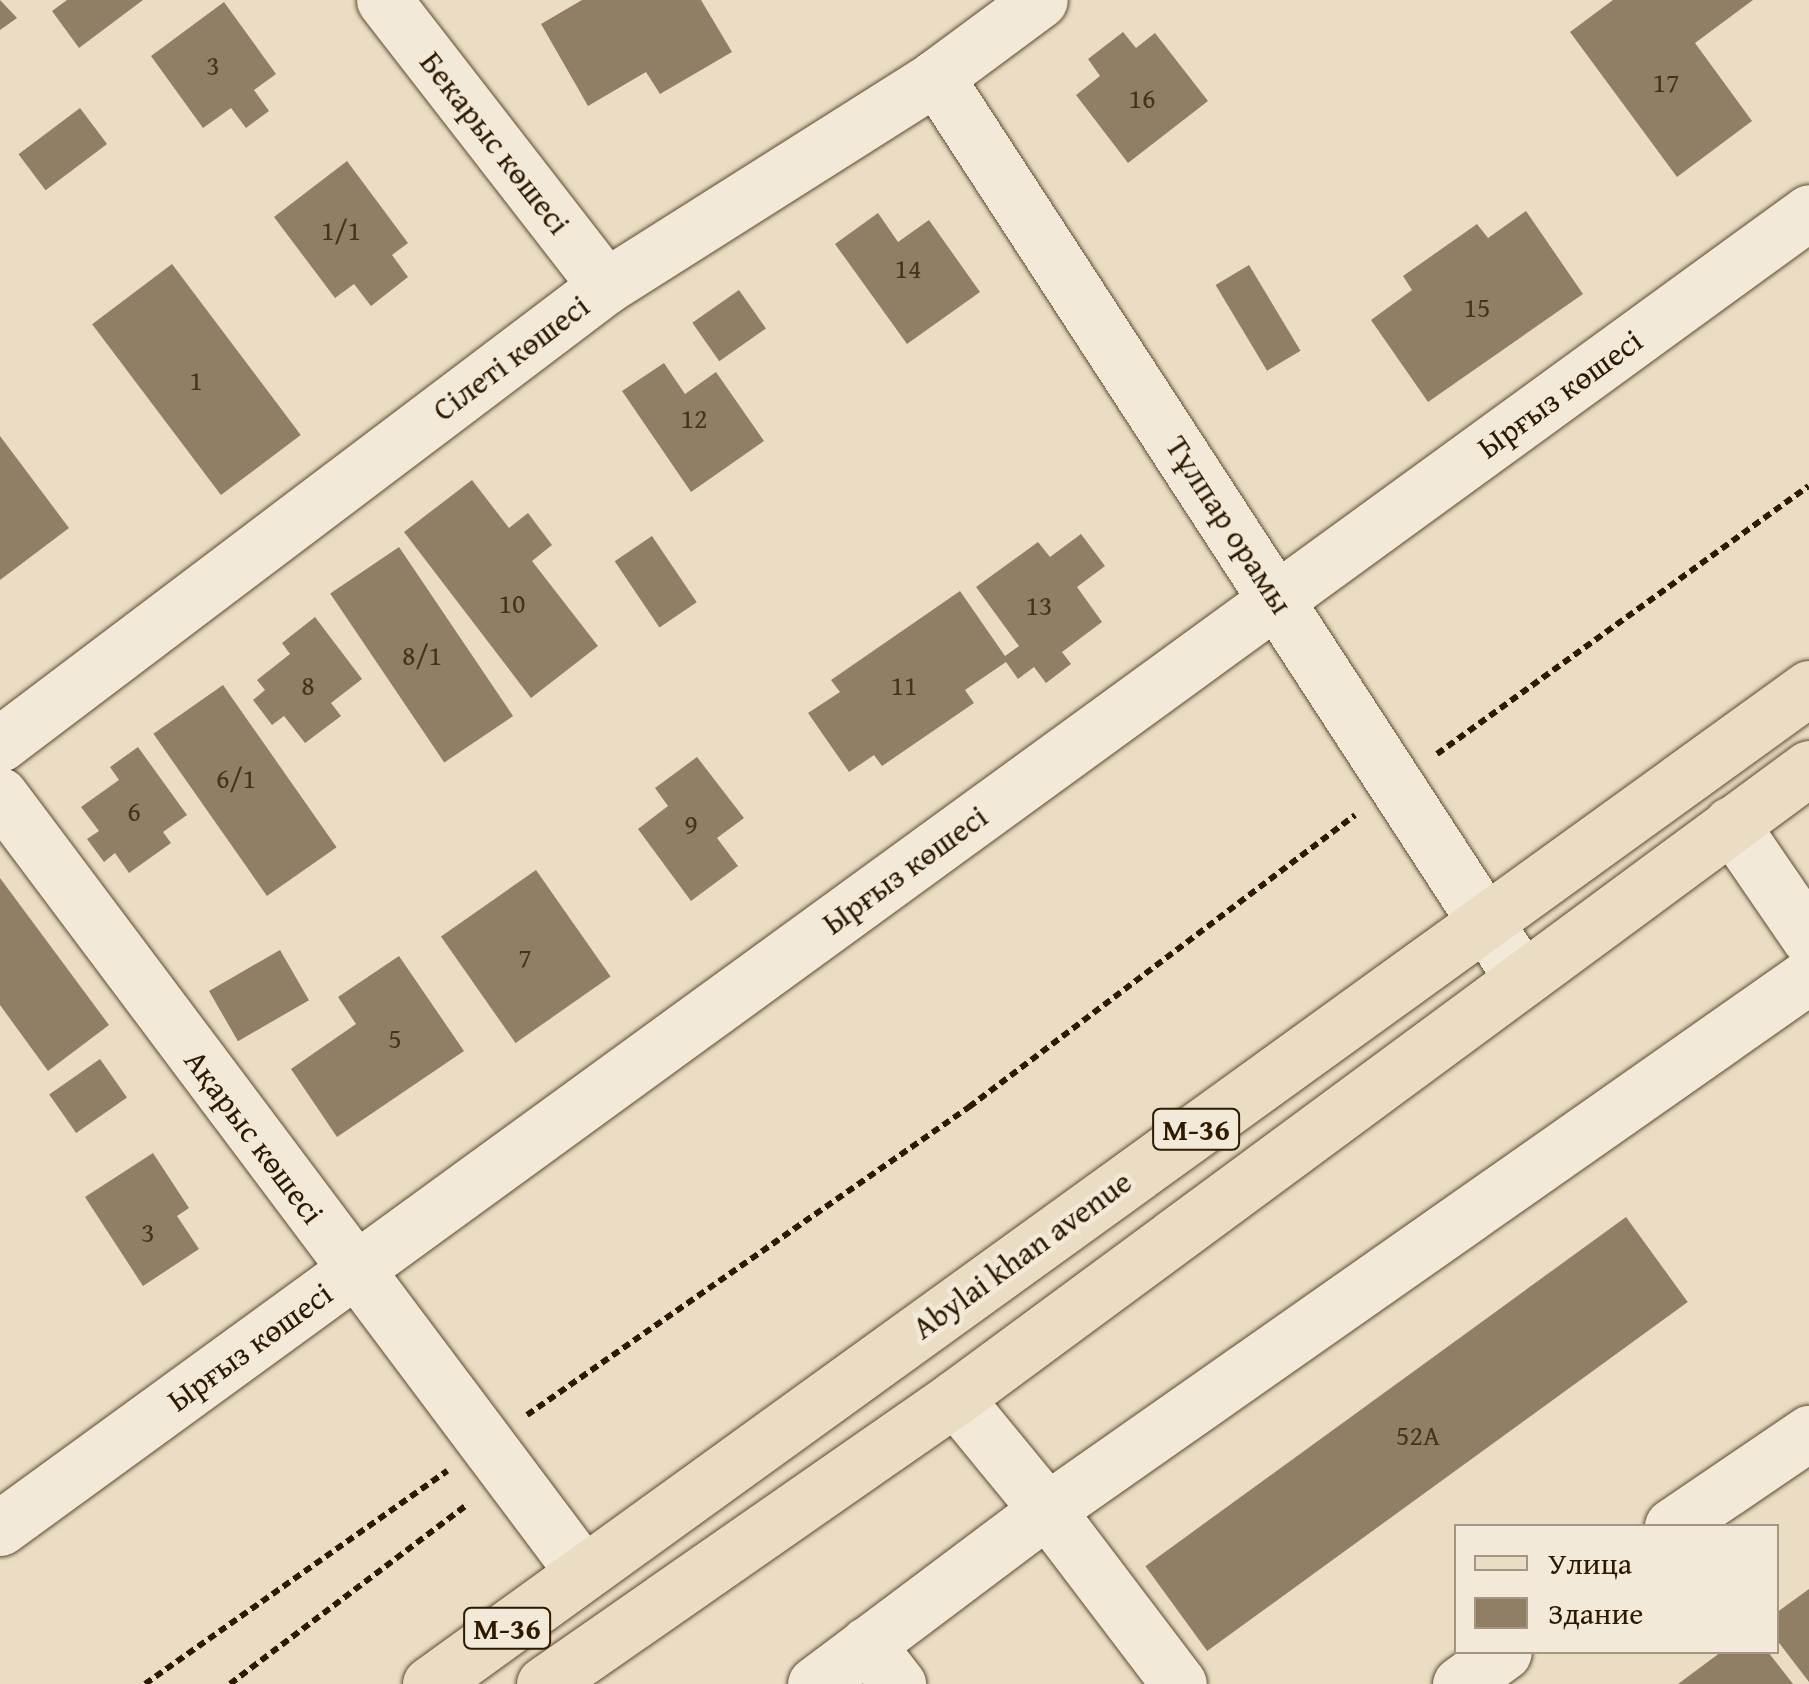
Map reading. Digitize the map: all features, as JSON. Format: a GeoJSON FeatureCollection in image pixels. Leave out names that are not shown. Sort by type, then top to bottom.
{"type":"FeatureCollection","features":[{"type":"Feature","properties":{"kind":"main road","name":"Abylai khan avenue"},"geometry":{"type":"LineString","coordinates":[[430,1684],[1809,688]]}},
{"type":"Feature","properties":{"kind":"main road","name":"M-36"},"geometry":{"type":"LineString","coordinates":[[544,1684],[954,1398],[1519,974],[1809,768]]}},
{"type":"Feature","properties":{"kind":"main road"},"geometry":{"type":"LineString","coordinates":[[568,1684],[624,1626]]}},
{"type":"Feature","properties":{"kind":"street","name":"Бекарыс көшесі"},"geometry":{"type":"LineString","coordinates":[[384,0],[606,286]]}},
{"type":"Feature","properties":{"kind":"street","name":"Сілеті көшесі"},"geometry":{"type":"LineString","coordinates":[[0,744],[606,286],[936,77],[1040,0]]}},
{"type":"Feature","properties":{"kind":"street","name":"Тұлпар орамы"},"geometry":{"type":"LineString","coordinates":[[936,77],[1398,782],[1519,974]]}},
{"type":"Feature","properties":{"kind":"street","name":"Ырғыз көшесі"},"geometry":{"type":"LineString","coordinates":[[0,1528],[1809,212]]}},
{"type":"Feature","properties":{"kind":"street","name":"Ақарыс көшесі"},"geometry":{"type":"LineString","coordinates":[[0,795],[583,1572]]}},
{"type":"Feature","properties":{"kind":"street"},"geometry":{"type":"LineString","coordinates":[[1731,824],[1809,938]]}},
{"type":"Feature","properties":{"kind":"street"},"geometry":{"type":"LineString","coordinates":[[815,1684],[882,1664],[1046,1510],[1809,976]]}},
{"type":"Feature","properties":{"kind":"street"},"geometry":{"type":"LineString","coordinates":[[954,1398],[1046,1510],[1179,1684]]}},
{"type":"Feature","properties":{"kind":"street"},"geometry":{"type":"LineString","coordinates":[[1675,1524],[1809,1433]]}},
{"type":"Feature","properties":{"kind":"street"},"geometry":{"type":"LineString","coordinates":[[1460,1684],[1501,1654]]}},
{"type":"Feature","properties":{"kind":"path"},"geometry":{"type":"LineString","coordinates":[[230,1684],[497,1458],[970,1107],[1398,782],[1809,486]]}},
{"type":"Feature","properties":{"kind":"path"},"geometry":{"type":"LineString","coordinates":[[145,1684],[497,1458]]}},
{"type":"Feature","properties":{"kind":"building"},"geometry":{"type":"Polygon","coordinates":[[[0,0],[17,18],[0,30],[0,0]]]}},
{"type":"Feature","properties":{"kind":"building"},"geometry":{"type":"Polygon","coordinates":[[[67,0],[143,0],[79,48],[52,11],[67,0]]]}},
{"type":"Feature","properties":{"kind":"building"},"geometry":{"type":"Polygon","coordinates":[[[582,0],[701,0],[732,52],[660,94],[646,72],[588,106],[541,24],[582,0]]]}},
{"type":"Feature","properties":{"kind":"building"},"geometry":{"type":"Polygon","coordinates":[[[1613,0],[1753,0],[1695,43],[1752,121],[1677,177],[1570,32],[1613,0]]]}},
{"type":"Feature","properties":{"kind":"building"},"geometry":{"type":"Polygon","coordinates":[[[224,2],[276,74],[254,90],[269,111],[246,128],[231,108],[203,128],[151,56],[224,2]]]}},
{"type":"Feature","properties":{"kind":"building"},"geometry":{"type":"Polygon","coordinates":[[[1123,32],[1136,48],[1155,33],[1208,101],[1128,163],[1076,95],[1100,76],[1088,59],[1123,32]]]}},
{"type":"Feature","properties":{"kind":"building"},"geometry":{"type":"Polygon","coordinates":[[[80,108],[107,144],[46,190],[19,154],[80,108]]]}},
{"type":"Feature","properties":{"kind":"building"},"geometry":{"type":"Polygon","coordinates":[[[347,161],[408,243],[392,255],[408,277],[371,306],[354,284],[335,298],[274,217],[347,161]]]}},
{"type":"Feature","properties":{"kind":"building"},"geometry":{"type":"Polygon","coordinates":[[[1526,211],[1583,294],[1428,402],[1371,320],[1412,290],[1403,276],[1477,224],[1488,238],[1526,211]]]}},
{"type":"Feature","properties":{"kind":"building"},"geometry":{"type":"Polygon","coordinates":[[[878,213],[898,242],[929,220],[980,292],[907,344],[835,244],[878,213]]]}},
{"type":"Feature","properties":{"kind":"building"},"geometry":{"type":"Polygon","coordinates":[[[172,264],[301,435],[221,495],[92,324],[172,264]]]}},
{"type":"Feature","properties":{"kind":"building"},"geometry":{"type":"Polygon","coordinates":[[[1249,265],[1301,351],[1267,371],[1216,285],[1249,265]]]}},
{"type":"Feature","properties":{"kind":"building"},"geometry":{"type":"Polygon","coordinates":[[[739,290],[766,329],[719,361],[692,323],[739,290]]]}},
{"type":"Feature","properties":{"kind":"building"},"geometry":{"type":"Polygon","coordinates":[[[664,363],[685,394],[716,372],[764,441],[691,492],[622,391],[664,363]]]}},
{"type":"Feature","properties":{"kind":"building"},"geometry":{"type":"Polygon","coordinates":[[[0,436],[69,528],[0,580],[0,436]]]}},
{"type":"Feature","properties":{"kind":"building"},"geometry":{"type":"Polygon","coordinates":[[[472,480],[509,528],[528,513],[552,545],[532,561],[598,646],[531,698],[404,532],[472,480]]]}},
{"type":"Feature","properties":{"kind":"building"},"geometry":{"type":"Polygon","coordinates":[[[1081,534],[1105,566],[1077,587],[1102,622],[1062,652],[1071,664],[1046,683],[1034,667],[1018,679],[1006,662],[965,690],[974,703],[882,766],[874,755],[849,772],[808,713],[840,692],[831,680],[960,591],[1005,656],[1019,646],[976,587],[1038,542],[1050,557],[1081,534]]]}},
{"type":"Feature","properties":{"kind":"building"},"geometry":{"type":"Polygon","coordinates":[[[652,536],[697,602],[659,627],[615,561],[652,536]]]}},
{"type":"Feature","properties":{"kind":"building"},"geometry":{"type":"Polygon","coordinates":[[[399,547],[513,716],[444,763],[330,593],[399,547]]]}},
{"type":"Feature","properties":{"kind":"building"},"geometry":{"type":"Polygon","coordinates":[[[315,617],[362,679],[331,703],[341,716],[305,743],[284,716],[272,725],[253,700],[265,690],[257,680],[290,654],[282,643],[315,617]]]}},
{"type":"Feature","properties":{"kind":"building"},"geometry":{"type":"Polygon","coordinates":[[[223,685],[337,847],[267,896],[153,734],[223,685]]]}},
{"type":"Feature","properties":{"kind":"building"},"geometry":{"type":"Polygon","coordinates":[[[138,747],[187,815],[163,832],[171,843],[129,873],[115,853],[104,862],[87,839],[99,831],[81,807],[119,780],[110,767],[138,747]]]}},
{"type":"Feature","properties":{"kind":"building"},"geometry":{"type":"Polygon","coordinates":[[[697,757],[744,818],[717,838],[738,866],[691,901],[638,829],[668,806],[655,788],[697,757]]]}},
{"type":"Feature","properties":{"kind":"building"},"geometry":{"type":"Polygon","coordinates":[[[536,870],[611,976],[516,1043],[441,937],[536,870]]]}},
{"type":"Feature","properties":{"kind":"building"},"geometry":{"type":"Polygon","coordinates":[[[0,878],[109,1025],[48,1071],[0,1005],[0,878]]]}},
{"type":"Feature","properties":{"kind":"building"},"geometry":{"type":"Polygon","coordinates":[[[280,950],[309,1000],[238,1041],[209,991],[280,950]]]}},
{"type":"Feature","properties":{"kind":"building"},"geometry":{"type":"Polygon","coordinates":[[[399,956],[464,1051],[337,1137],[291,1069],[356,1024],[338,997],[399,956]]]}},
{"type":"Feature","properties":{"kind":"building"},"geometry":{"type":"Polygon","coordinates":[[[100,1059],[127,1098],[76,1133],[49,1095],[100,1059]]]}},
{"type":"Feature","properties":{"kind":"building"},"geometry":{"type":"Polygon","coordinates":[[[153,1153],[189,1208],[177,1216],[199,1249],[143,1286],[85,1197],[153,1153]]]}},
{"type":"Feature","properties":{"kind":"building"},"geometry":{"type":"Polygon","coordinates":[[[1626,1217],[1688,1302],[1207,1651],[1145,1566],[1626,1217]]]}},
{"type":"Feature","properties":{"kind":"building"},"geometry":{"type":"Polygon","coordinates":[[[1809,1589],[1809,1682],[1779,1643],[1779,1611],[1809,1589]]]}},
{"type":"Feature","properties":{"kind":"building"},"geometry":{"type":"Polygon","coordinates":[[[1718,1654],[1770,1654],[1793,1684],[1678,1684],[1718,1654]]]}}]}
